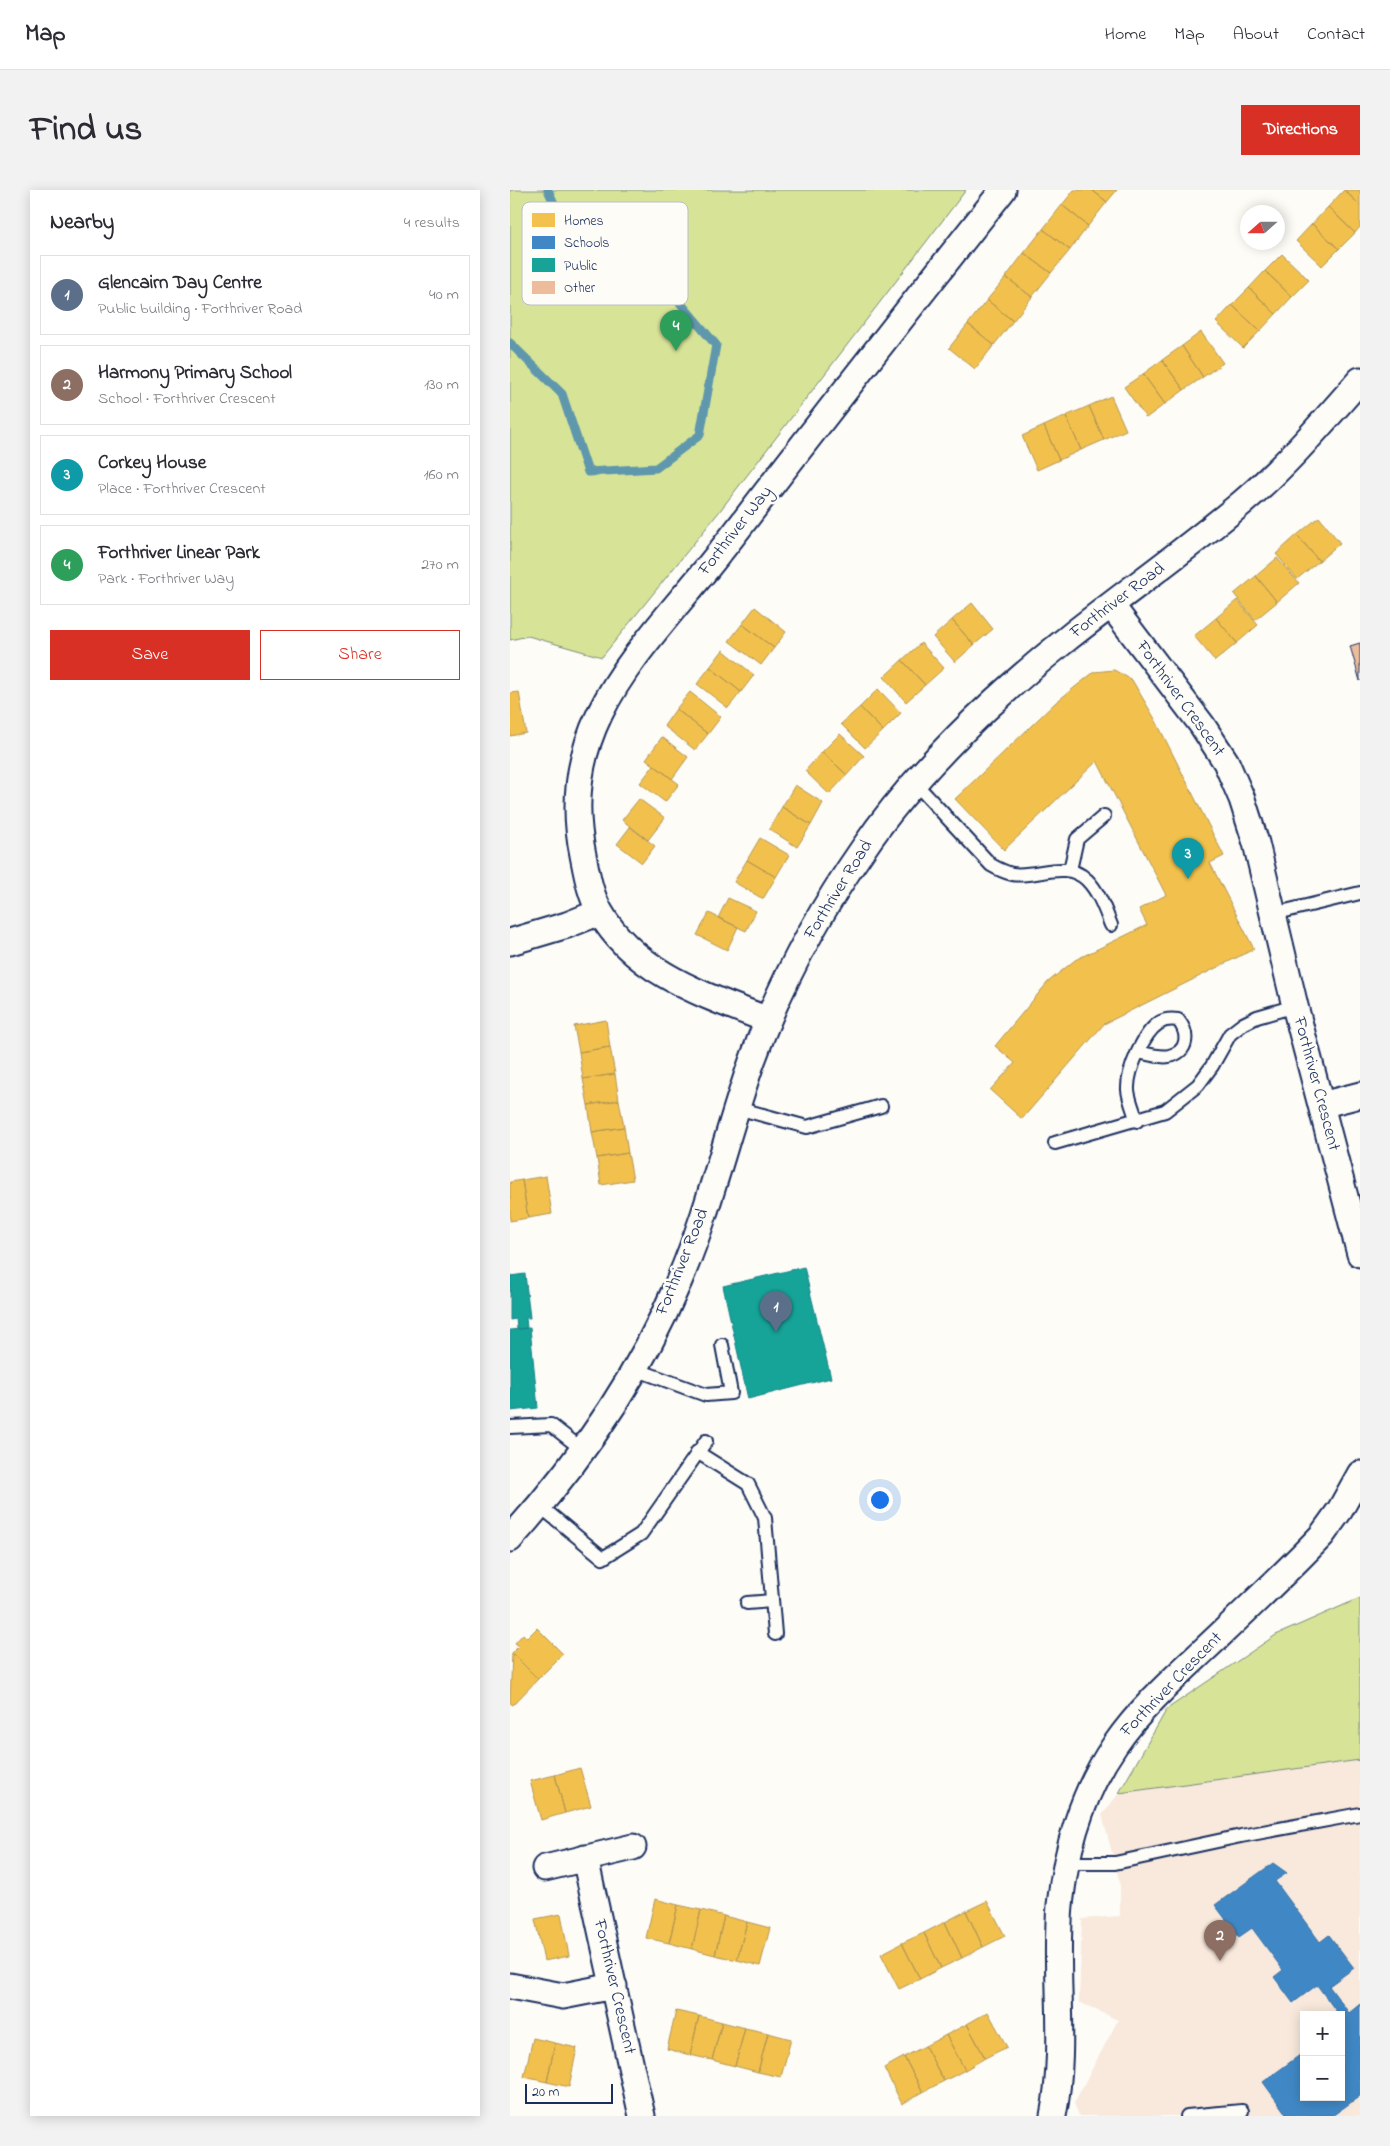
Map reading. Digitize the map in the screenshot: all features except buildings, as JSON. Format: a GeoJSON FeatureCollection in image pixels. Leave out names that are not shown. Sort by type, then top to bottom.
{"type":"FeatureCollection","features":[{"type":"Feature","properties":{"kind":"street","name":"Forthriver Way"},"geometry":{"type":"LineString","coordinates":[[768,1020],[712,999],[671,979],[641,958],[620,939],[600,912],[590,888],[580,841],[576,799],[580,769],[586,748],[606,701],[638,651],[713,562],[1003,190]]}},
{"type":"Feature","properties":{"kind":"street","name":"Forthriver Road"},"geometry":{"type":"LineString","coordinates":[[510,1539],[540,1506],[583,1450],[611,1410],[635,1369],[678,1283],[768,1020],[788,977],[832,897],[862,849],[914,782],[1013,685],[1065,640],[1159,570],[1246,500],[1308,438],[1360,380]]}},
{"type":"Feature","properties":{"kind":"street","name":"Forthriver Crescent"},"geometry":{"type":"LineString","coordinates":[[1111,605],[1202,725],[1226,762],[1242,799],[1256,843],[1295,1006],[1360,1254]]}},
{"type":"Feature","properties":{"kind":"street"},"geometry":{"type":"LineString","coordinates":[[510,942],[567,925],[600,912]]}},
{"type":"Feature","properties":{"kind":"street"},"geometry":{"type":"LineString","coordinates":[[1321,1105],[1360,1095]]}},
{"type":"Feature","properties":{"kind":"street","name":"Forthriver Crescent"},"geometry":{"type":"LineString","coordinates":[[1052,2116],[1060,2062],[1060,1904],[1067,1863],[1080,1815],[1096,1776],[1115,1744],[1140,1714],[1322,1535],[1340,1510],[1360,1474]]}},
{"type":"Feature","properties":{"kind":"street"},"geometry":{"type":"LineString","coordinates":[[545,1868],[633,1847]]}},
{"type":"Feature","properties":{"kind":"street","name":"Forthriver Crescent"},"geometry":{"type":"LineString","coordinates":[[586,1858],[642,2116]]}},
{"type":"Feature","properties":{"kind":"street"},"geometry":{"type":"LineString","coordinates":[[510,1986],[563,1996],[614,1986]]}},
{"type":"Feature","properties":{"kind":"lane"},"geometry":{"type":"LineString","coordinates":[[914,782],[991,864],[1001,871],[1014,874],[1070,870],[1087,880],[1097,894],[1111,925]]}},
{"type":"Feature","properties":{"kind":"lane"},"geometry":{"type":"LineString","coordinates":[[1070,870],[1077,839],[1104,816]]}},
{"type":"Feature","properties":{"kind":"lane"},"geometry":{"type":"LineString","coordinates":[[1273,914],[1360,893]]}},
{"type":"Feature","properties":{"kind":"lane"},"geometry":{"type":"LineString","coordinates":[[1055,1143],[1165,1111],[1198,1085],[1212,1066],[1230,1034],[1243,1024],[1257,1017],[1295,1006]]}},
{"type":"Feature","properties":{"kind":"lane"},"geometry":{"type":"LineString","coordinates":[[1138,1052],[1130,1071],[1128,1090],[1138,1120]]}},
{"type":"Feature","properties":{"kind":"lane"},"geometry":{"type":"LineString","coordinates":[[737,1108],[807,1127],[881,1106]]}},
{"type":"Feature","properties":{"kind":"lane"},"geometry":{"type":"LineString","coordinates":[[635,1369],[706,1395],[731,1393],[722,1346]]}},
{"type":"Feature","properties":{"kind":"lane"},"geometry":{"type":"LineString","coordinates":[[510,1427],[551,1425],[583,1450]]}},
{"type":"Feature","properties":{"kind":"lane"},"geometry":{"type":"LineString","coordinates":[[540,1506],[603,1558],[641,1534],[706,1441]]}},
{"type":"Feature","properties":{"kind":"lane"},"geometry":{"type":"LineString","coordinates":[[697,1452],[748,1484],[766,1518],[775,1634]]}},
{"type":"Feature","properties":{"kind":"lane"},"geometry":{"type":"LineString","coordinates":[[747,1603],[772,1601]]}},
{"type":"Feature","properties":{"kind":"lane"},"geometry":{"type":"LineString","coordinates":[[1067,1863],[1115,1863],[1241,1836],[1360,1814]]}},
{"type":"Feature","properties":{"kind":"lane"},"geometry":{"type":"LineString","coordinates":[[1187,2116],[1242,2112]]}},
{"type":"Feature","properties":{"kind":"shaded area"},"geometry":{"type":"Polygon","coordinates":[[[1360,1760],[1360,2116],[1079,2116],[1074,2103],[1118,2020],[1079,2002],[1082,1919],[1120,1916],[1120,1883],[1102,1815],[1119,1793],[1360,1760]]]}},
{"type":"Feature","properties":{"kind":"green space"},"geometry":{"type":"Polygon","coordinates":[[[510,190],[966,190],[719,512],[602,657],[528,636],[510,640],[510,190]]]}},
{"type":"Feature","properties":{"kind":"green space"},"geometry":{"type":"Polygon","coordinates":[[[1360,1598],[1360,1760],[1119,1793],[1167,1709],[1276,1635],[1360,1598]]]}},
{"type":"Feature","properties":{"kind":"waterway"},"geometry":{"type":"LineString","coordinates":[[548,190],[553,202]]}},
{"type":"Feature","properties":{"kind":"waterway"},"geometry":{"type":"LineString","coordinates":[[510,343],[562,394],[588,472],[656,468],[700,435],[716,345],[682,305]]}},
{"type":"Feature","properties":{"kind":"place","name":"Forthriver Linear Park"},"geometry":{"type":"Point","coordinates":[676,351]}},
{"type":"Feature","properties":{"kind":"place","name":"Corkey House"},"geometry":{"type":"Point","coordinates":[1188,879]}},
{"type":"Feature","properties":{"kind":"place","name":"Glencairn Day Centre"},"geometry":{"type":"Point","coordinates":[776,1332]}},
{"type":"Feature","properties":{"kind":"place","name":"Harmony Primary School"},"geometry":{"type":"Point","coordinates":[1220,1961]}}]}
